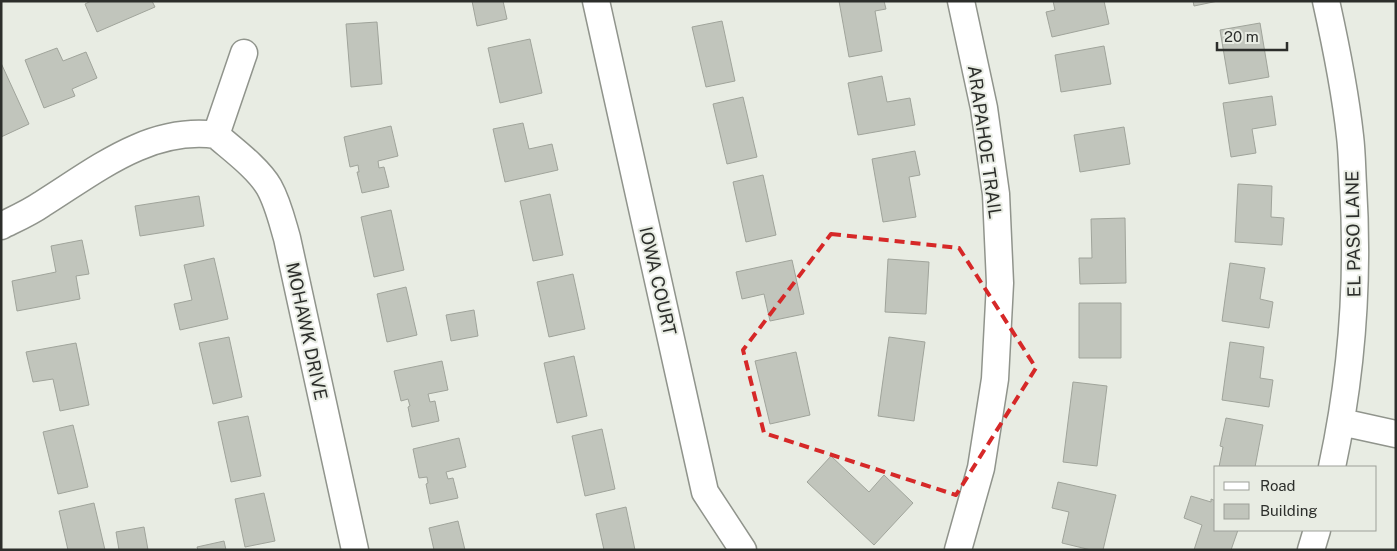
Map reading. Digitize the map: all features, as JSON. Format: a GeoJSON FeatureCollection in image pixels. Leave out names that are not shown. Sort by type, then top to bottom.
{"type":"FeatureCollection","features":[{"type":"Feature","properties":{"kind":"street","name":"IOWA COURT"},"geometry":{"type":"LineString","coordinates":[[596,1],[705,492],[744,550]]}},
{"type":"Feature","properties":{"kind":"street","name":"ARAPAHOE TRAIL"},"geometry":{"type":"LineString","coordinates":[[958,550],[981,468],[995,379],[1000,283],[996,194],[984,108],[961,1]]}},
{"type":"Feature","properties":{"kind":"street","name":"EL PASO LANE"},"geometry":{"type":"LineString","coordinates":[[1326,1],[1342,78],[1350,137],[1356,233],[1352,338],[1341,422],[1332,466]]}},
{"type":"Feature","properties":{"kind":"street"},"geometry":{"type":"LineString","coordinates":[[1,226],[39,206],[126,152],[182,134],[216,135],[244,53]]}},
{"type":"Feature","properties":{"kind":"street","name":"MOHAWK DRIVE"},"geometry":{"type":"LineString","coordinates":[[216,135],[242,156],[268,185],[278,206],[287,238],[354,550]]}},
{"type":"Feature","properties":{"kind":"street"},"geometry":{"type":"LineString","coordinates":[[1341,422],[1396,434]]}},
{"type":"Feature","properties":{"kind":"street"},"geometry":{"type":"LineString","coordinates":[[1312,550],[1317,531]]}},
{"type":"Feature","properties":{"kind":"highlighted area"},"geometry":{"type":"Polygon","coordinates":[[[831,234],[959,248],[1036,368],[956,495],[764,433],[743,350],[831,234]]]}},
{"type":"Feature","properties":{"kind":"building"},"geometry":{"type":"Polygon","coordinates":[[[91,1],[152,1],[155,7],[97,32],[85,4],[91,1]]]}},
{"type":"Feature","properties":{"kind":"building"},"geometry":{"type":"Polygon","coordinates":[[[472,1],[503,1],[507,19],[477,26],[472,1]]]}},
{"type":"Feature","properties":{"kind":"building"},"geometry":{"type":"Polygon","coordinates":[[[839,1],[884,1],[886,9],[875,11],[882,51],[849,57],[839,1]]]}},
{"type":"Feature","properties":{"kind":"building"},"geometry":{"type":"Polygon","coordinates":[[[1053,1],[1104,1],[1109,24],[1052,37],[1046,12],[1055,10],[1053,1]]]}},
{"type":"Feature","properties":{"kind":"building"},"geometry":{"type":"Polygon","coordinates":[[[1193,1],[1218,1],[1194,6],[1193,1]]]}},
{"type":"Feature","properties":{"kind":"building"},"geometry":{"type":"Polygon","coordinates":[[[722,21],[735,81],[706,87],[692,27],[722,21]]]}},
{"type":"Feature","properties":{"kind":"building"},"geometry":{"type":"Polygon","coordinates":[[[377,22],[382,84],[351,87],[346,24],[377,22]]]}},
{"type":"Feature","properties":{"kind":"building"},"geometry":{"type":"Polygon","coordinates":[[[1260,23],[1269,77],[1229,84],[1220,30],[1260,23]]]}},
{"type":"Feature","properties":{"kind":"building"},"geometry":{"type":"Polygon","coordinates":[[[530,39],[542,93],[500,103],[488,48],[530,39]]]}},
{"type":"Feature","properties":{"kind":"building"},"geometry":{"type":"Polygon","coordinates":[[[1104,46],[1111,84],[1061,92],[1055,55],[1104,46]]]}},
{"type":"Feature","properties":{"kind":"building"},"geometry":{"type":"Polygon","coordinates":[[[57,48],[63,61],[86,52],[97,78],[72,89],[75,96],[44,108],[25,60],[57,48]]]}},
{"type":"Feature","properties":{"kind":"building"},"geometry":{"type":"Polygon","coordinates":[[[1,63],[29,124],[1,137],[1,63]]]}},
{"type":"Feature","properties":{"kind":"building"},"geometry":{"type":"Polygon","coordinates":[[[882,76],[887,102],[910,98],[915,125],[858,135],[848,83],[882,76]]]}},
{"type":"Feature","properties":{"kind":"building"},"geometry":{"type":"Polygon","coordinates":[[[1272,96],[1276,125],[1252,129],[1256,153],[1231,157],[1223,103],[1272,96]]]}},
{"type":"Feature","properties":{"kind":"building"},"geometry":{"type":"Polygon","coordinates":[[[743,97],[757,157],[727,164],[713,104],[743,97]]]}},
{"type":"Feature","properties":{"kind":"building"},"geometry":{"type":"Polygon","coordinates":[[[523,123],[529,149],[552,144],[558,170],[505,182],[493,129],[523,123]]]}},
{"type":"Feature","properties":{"kind":"building"},"geometry":{"type":"Polygon","coordinates":[[[391,126],[398,156],[378,161],[379,168],[384,167],[389,187],[362,193],[357,172],[359,172],[358,165],[350,167],[344,137],[391,126]]]}},
{"type":"Feature","properties":{"kind":"building"},"geometry":{"type":"Polygon","coordinates":[[[1124,127],[1130,164],[1080,172],[1074,135],[1124,127]]]}},
{"type":"Feature","properties":{"kind":"building"},"geometry":{"type":"Polygon","coordinates":[[[915,151],[920,175],[909,177],[916,217],[883,222],[872,159],[915,151]]]}},
{"type":"Feature","properties":{"kind":"building"},"geometry":{"type":"Polygon","coordinates":[[[763,175],[776,235],[746,242],[733,182],[763,175]]]}},
{"type":"Feature","properties":{"kind":"building"},"geometry":{"type":"Polygon","coordinates":[[[1238,184],[1272,186],[1271,217],[1284,218],[1282,245],[1235,242],[1238,184]]]}},
{"type":"Feature","properties":{"kind":"building"},"geometry":{"type":"Polygon","coordinates":[[[550,194],[563,255],[533,261],[520,201],[550,194]]]}},
{"type":"Feature","properties":{"kind":"building"},"geometry":{"type":"Polygon","coordinates":[[[199,196],[204,226],[140,236],[135,206],[199,196]]]}},
{"type":"Feature","properties":{"kind":"building"},"geometry":{"type":"Polygon","coordinates":[[[391,210],[404,270],[374,277],[361,217],[391,210]]]}},
{"type":"Feature","properties":{"kind":"building"},"geometry":{"type":"Polygon","coordinates":[[[1125,218],[1126,283],[1080,284],[1079,258],[1092,258],[1091,219],[1125,218]]]}},
{"type":"Feature","properties":{"kind":"building"},"geometry":{"type":"Polygon","coordinates":[[[82,240],[89,274],[76,276],[80,299],[17,311],[12,281],[56,272],[51,246],[82,240]]]}},
{"type":"Feature","properties":{"kind":"building"},"geometry":{"type":"Polygon","coordinates":[[[214,258],[228,319],[180,330],[174,304],[192,300],[184,265],[214,258]]]}},
{"type":"Feature","properties":{"kind":"building"},"geometry":{"type":"Polygon","coordinates":[[[888,259],[929,262],[926,314],[885,312],[888,259]]]}},
{"type":"Feature","properties":{"kind":"building"},"geometry":{"type":"Polygon","coordinates":[[[792,260],[804,314],[770,321],[764,294],[742,299],[736,272],[792,260]]]}},
{"type":"Feature","properties":{"kind":"building"},"geometry":{"type":"Polygon","coordinates":[[[1230,263],[1265,268],[1260,299],[1273,302],[1269,328],[1222,321],[1230,263]]]}},
{"type":"Feature","properties":{"kind":"building"},"geometry":{"type":"Polygon","coordinates":[[[573,274],[585,329],[549,337],[537,282],[573,274]]]}},
{"type":"Feature","properties":{"kind":"building"},"geometry":{"type":"Polygon","coordinates":[[[406,287],[417,335],[387,342],[377,294],[406,287]]]}},
{"type":"Feature","properties":{"kind":"building"},"geometry":{"type":"Polygon","coordinates":[[[1079,303],[1121,303],[1121,358],[1079,358],[1079,303]]]}},
{"type":"Feature","properties":{"kind":"building"},"geometry":{"type":"Polygon","coordinates":[[[474,310],[478,336],[451,341],[446,315],[474,310]]]}},
{"type":"Feature","properties":{"kind":"building"},"geometry":{"type":"Polygon","coordinates":[[[229,337],[242,397],[213,404],[199,343],[229,337]]]}},
{"type":"Feature","properties":{"kind":"building"},"geometry":{"type":"Polygon","coordinates":[[[889,337],[925,342],[914,421],[878,416],[889,337]]]}},
{"type":"Feature","properties":{"kind":"building"},"geometry":{"type":"Polygon","coordinates":[[[1230,342],[1264,347],[1260,378],[1273,380],[1269,407],[1222,400],[1230,342]]]}},
{"type":"Feature","properties":{"kind":"building"},"geometry":{"type":"Polygon","coordinates":[[[76,343],[89,405],[60,411],[53,379],[33,382],[26,352],[76,343]]]}},
{"type":"Feature","properties":{"kind":"building"},"geometry":{"type":"Polygon","coordinates":[[[796,352],[810,415],[770,424],[755,361],[796,352]]]}},
{"type":"Feature","properties":{"kind":"building"},"geometry":{"type":"Polygon","coordinates":[[[574,356],[587,416],[557,423],[544,363],[574,356]]]}},
{"type":"Feature","properties":{"kind":"building"},"geometry":{"type":"Polygon","coordinates":[[[442,361],[448,390],[428,394],[430,402],[435,401],[439,421],[412,427],[408,399],[401,401],[394,371],[442,361]]]}},
{"type":"Feature","properties":{"kind":"building"},"geometry":{"type":"Polygon","coordinates":[[[1073,382],[1107,386],[1097,466],[1063,462],[1073,382]]]}},
{"type":"Feature","properties":{"kind":"building"},"geometry":{"type":"Polygon","coordinates":[[[248,416],[261,476],[231,482],[218,422],[248,416]]]}},
{"type":"Feature","properties":{"kind":"building"},"geometry":{"type":"Polygon","coordinates":[[[1226,418],[1263,425],[1255,466],[1219,466],[1223,447],[1220,446],[1226,418]]]}},
{"type":"Feature","properties":{"kind":"building"},"geometry":{"type":"Polygon","coordinates":[[[73,425],[88,487],[58,494],[43,432],[73,425]]]}},
{"type":"Feature","properties":{"kind":"building"},"geometry":{"type":"Polygon","coordinates":[[[602,429],[615,489],[585,496],[572,436],[602,429]]]}},
{"type":"Feature","properties":{"kind":"building"},"geometry":{"type":"Polygon","coordinates":[[[459,438],[466,467],[446,472],[448,479],[453,478],[458,498],[430,504],[426,484],[428,483],[427,477],[419,478],[413,449],[459,438]]]}},
{"type":"Feature","properties":{"kind":"building"},"geometry":{"type":"Polygon","coordinates":[[[831,456],[869,492],[884,475],[913,503],[874,545],[807,482],[831,456]]]}},
{"type":"Feature","properties":{"kind":"building"},"geometry":{"type":"Polygon","coordinates":[[[1058,482],[1116,495],[1103,550],[1091,550],[1062,543],[1069,512],[1052,508],[1058,482]]]}},
{"type":"Feature","properties":{"kind":"building"},"geometry":{"type":"Polygon","coordinates":[[[264,493],[275,541],[245,547],[235,499],[264,493]]]}},
{"type":"Feature","properties":{"kind":"building"},"geometry":{"type":"Polygon","coordinates":[[[1191,496],[1211,502],[1211,499],[1214,500],[1214,531],[1238,531],[1231,550],[1194,550],[1202,525],[1184,518],[1191,496]]]}},
{"type":"Feature","properties":{"kind":"building"},"geometry":{"type":"Polygon","coordinates":[[[94,503],[105,550],[68,550],[59,511],[94,503]]]}},
{"type":"Feature","properties":{"kind":"building"},"geometry":{"type":"Polygon","coordinates":[[[626,507],[635,550],[604,550],[596,514],[626,507]]]}},
{"type":"Feature","properties":{"kind":"building"},"geometry":{"type":"Polygon","coordinates":[[[458,521],[465,550],[434,550],[429,528],[458,521]]]}},
{"type":"Feature","properties":{"kind":"building"},"geometry":{"type":"Polygon","coordinates":[[[144,527],[148,550],[119,550],[116,532],[144,527]]]}},
{"type":"Feature","properties":{"kind":"building"},"geometry":{"type":"Polygon","coordinates":[[[224,541],[226,550],[198,550],[197,547],[224,541]]]}}]}
